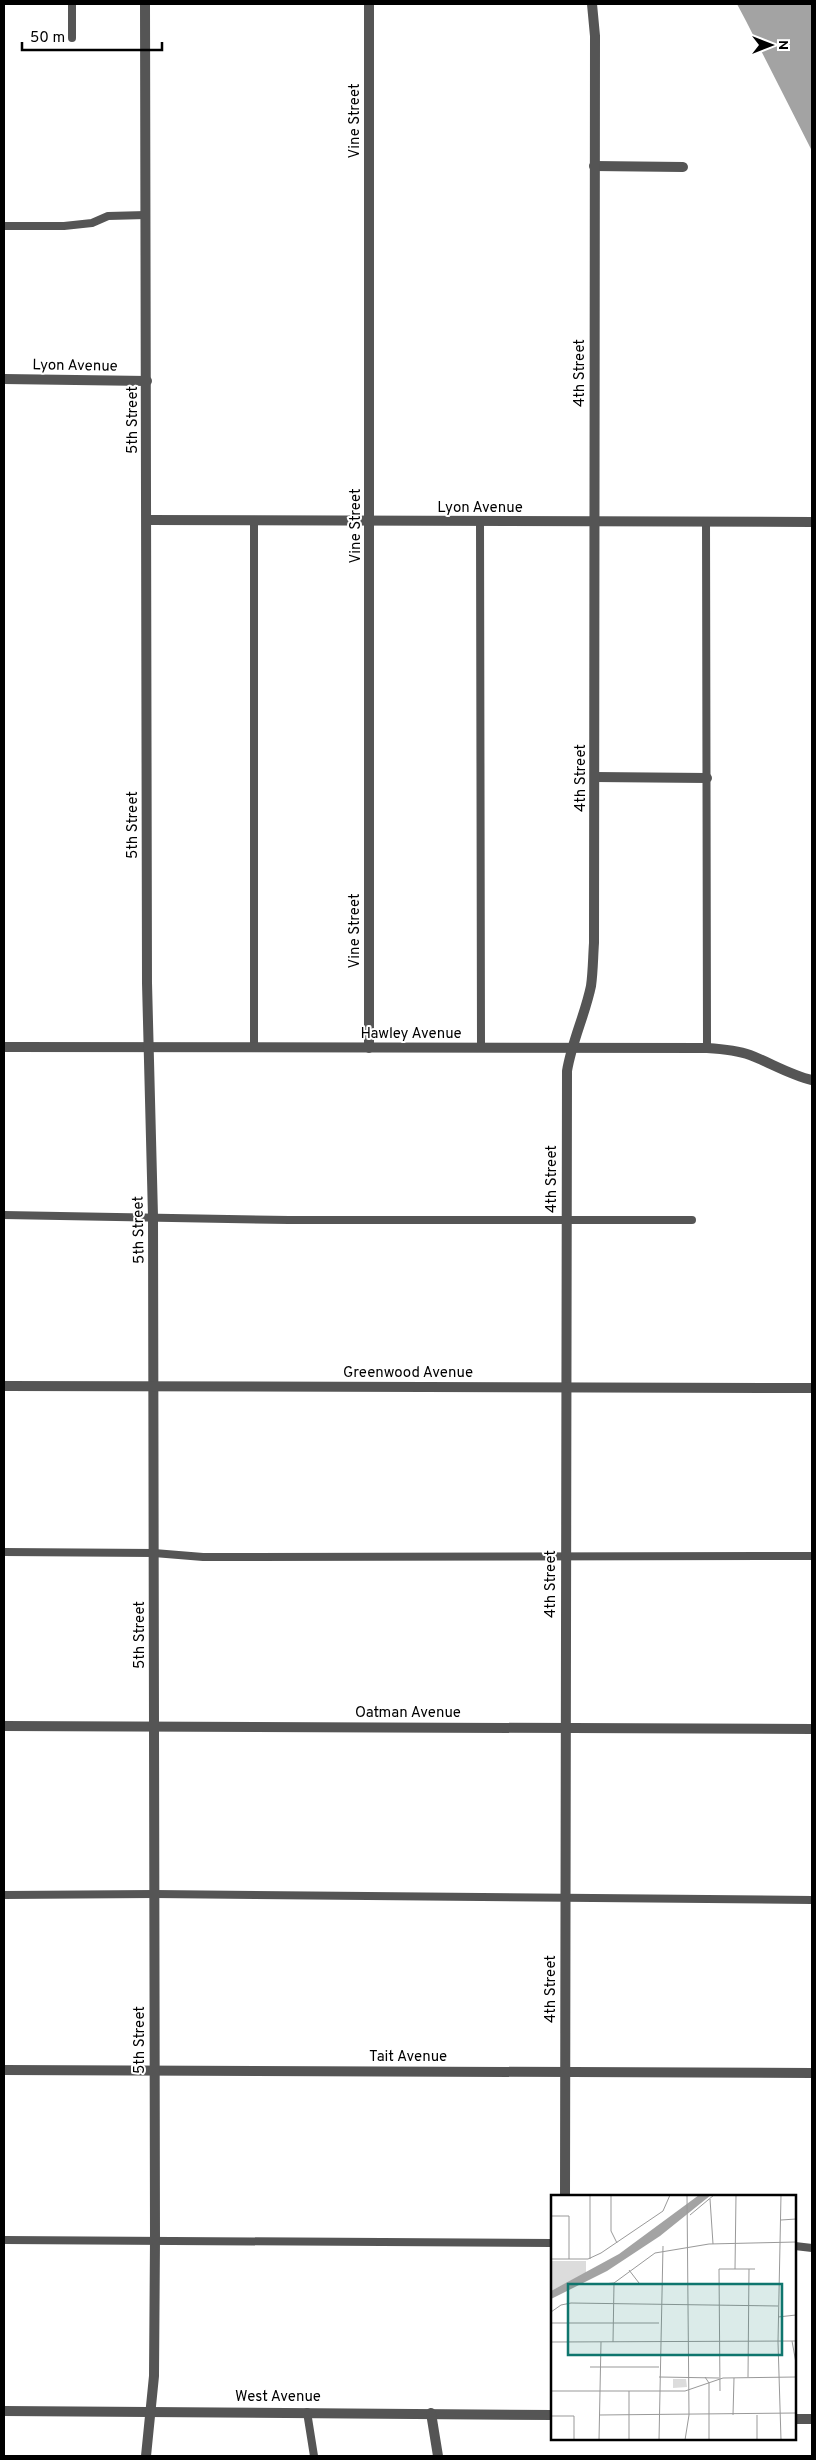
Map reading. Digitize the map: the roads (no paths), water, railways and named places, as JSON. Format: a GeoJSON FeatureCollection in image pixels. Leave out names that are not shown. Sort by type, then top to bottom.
{"type":"FeatureCollection","features":[{"type":"Feature","properties":{"kind":"street","name":"5th Street"},"geometry":{"type":"LineString","coordinates":[[145,4],[149,1047],[153,1216],[155,1726],[154,2376],[146,2456]]}},
{"type":"Feature","properties":{"kind":"street","name":"Vine Street"},"geometry":{"type":"LineString","coordinates":[[368,4],[370,521],[369,1048]]}},
{"type":"Feature","properties":{"kind":"street","name":"4th Street"},"geometry":{"type":"LineString","coordinates":[[565,2195],[567,1071],[570,1048],[580,1025],[591,985],[594,943],[596,778],[594,36],[592,4]]}},
{"type":"Feature","properties":{"kind":"street"},"geometry":{"type":"LineString","coordinates":[[594,166],[683,167]]}},
{"type":"Feature","properties":{"kind":"street","name":"Lyon Avenue"},"geometry":{"type":"LineString","coordinates":[[4,379],[146,381]]}},
{"type":"Feature","properties":{"kind":"street","name":"Lyon Avenue"},"geometry":{"type":"LineString","coordinates":[[148,520],[812,522]]}},
{"type":"Feature","properties":{"kind":"street"},"geometry":{"type":"LineString","coordinates":[[596,778],[707,778]]}},
{"type":"Feature","properties":{"kind":"street","name":"Hawley Avenue"},"geometry":{"type":"LineString","coordinates":[[4,1046],[707,1048],[750,1055],[800,1078],[812,1080]]}},
{"type":"Feature","properties":{"kind":"street","name":"Greenwood Avenue"},"geometry":{"type":"LineString","coordinates":[[4,1386],[812,1388]]}},
{"type":"Feature","properties":{"kind":"street","name":"Oatman Avenue"},"geometry":{"type":"LineString","coordinates":[[4,1726],[812,1729]]}},
{"type":"Feature","properties":{"kind":"street","name":"Tait Avenue"},"geometry":{"type":"LineString","coordinates":[[4,2070],[812,2073]]}},
{"type":"Feature","properties":{"kind":"street","name":"West Avenue"},"geometry":{"type":"LineString","coordinates":[[4,2411],[551,2415]]}},
{"type":"Feature","properties":{"kind":"street"},"geometry":{"type":"LineString","coordinates":[[431,2413],[438,2456]]}},
{"type":"Feature","properties":{"kind":"street"},"geometry":{"type":"LineString","coordinates":[[796,2418],[812,2419]]}},
{"type":"Feature","properties":{"kind":"lane"},"geometry":{"type":"LineString","coordinates":[[72,4],[72,38]]}},
{"type":"Feature","properties":{"kind":"lane"},"geometry":{"type":"LineString","coordinates":[[4,226],[64,226],[92,223],[108,216],[146,215]]}},
{"type":"Feature","properties":{"kind":"lane"},"geometry":{"type":"LineString","coordinates":[[254,520],[254,1046]]}},
{"type":"Feature","properties":{"kind":"lane"},"geometry":{"type":"LineString","coordinates":[[480,522],[481,1048]]}},
{"type":"Feature","properties":{"kind":"lane"},"geometry":{"type":"LineString","coordinates":[[706,522],[707,1048]]}},
{"type":"Feature","properties":{"kind":"lane"},"geometry":{"type":"LineString","coordinates":[[4,1215],[153,1216],[289,1220],[692,1220]]}},
{"type":"Feature","properties":{"kind":"lane"},"geometry":{"type":"LineString","coordinates":[[4,1552],[154,1553],[203,1557],[812,1556]]}},
{"type":"Feature","properties":{"kind":"lane"},"geometry":{"type":"LineString","coordinates":[[4,1895],[154,1894],[812,1900]]}},
{"type":"Feature","properties":{"kind":"lane"},"geometry":{"type":"LineString","coordinates":[[4,2240],[155,2239],[551,2243]]}},
{"type":"Feature","properties":{"kind":"lane"},"geometry":{"type":"LineString","coordinates":[[796,2246],[812,2248]]}},
{"type":"Feature","properties":{"kind":"lane"},"geometry":{"type":"LineString","coordinates":[[307,2412],[314,2456]]}}]}
